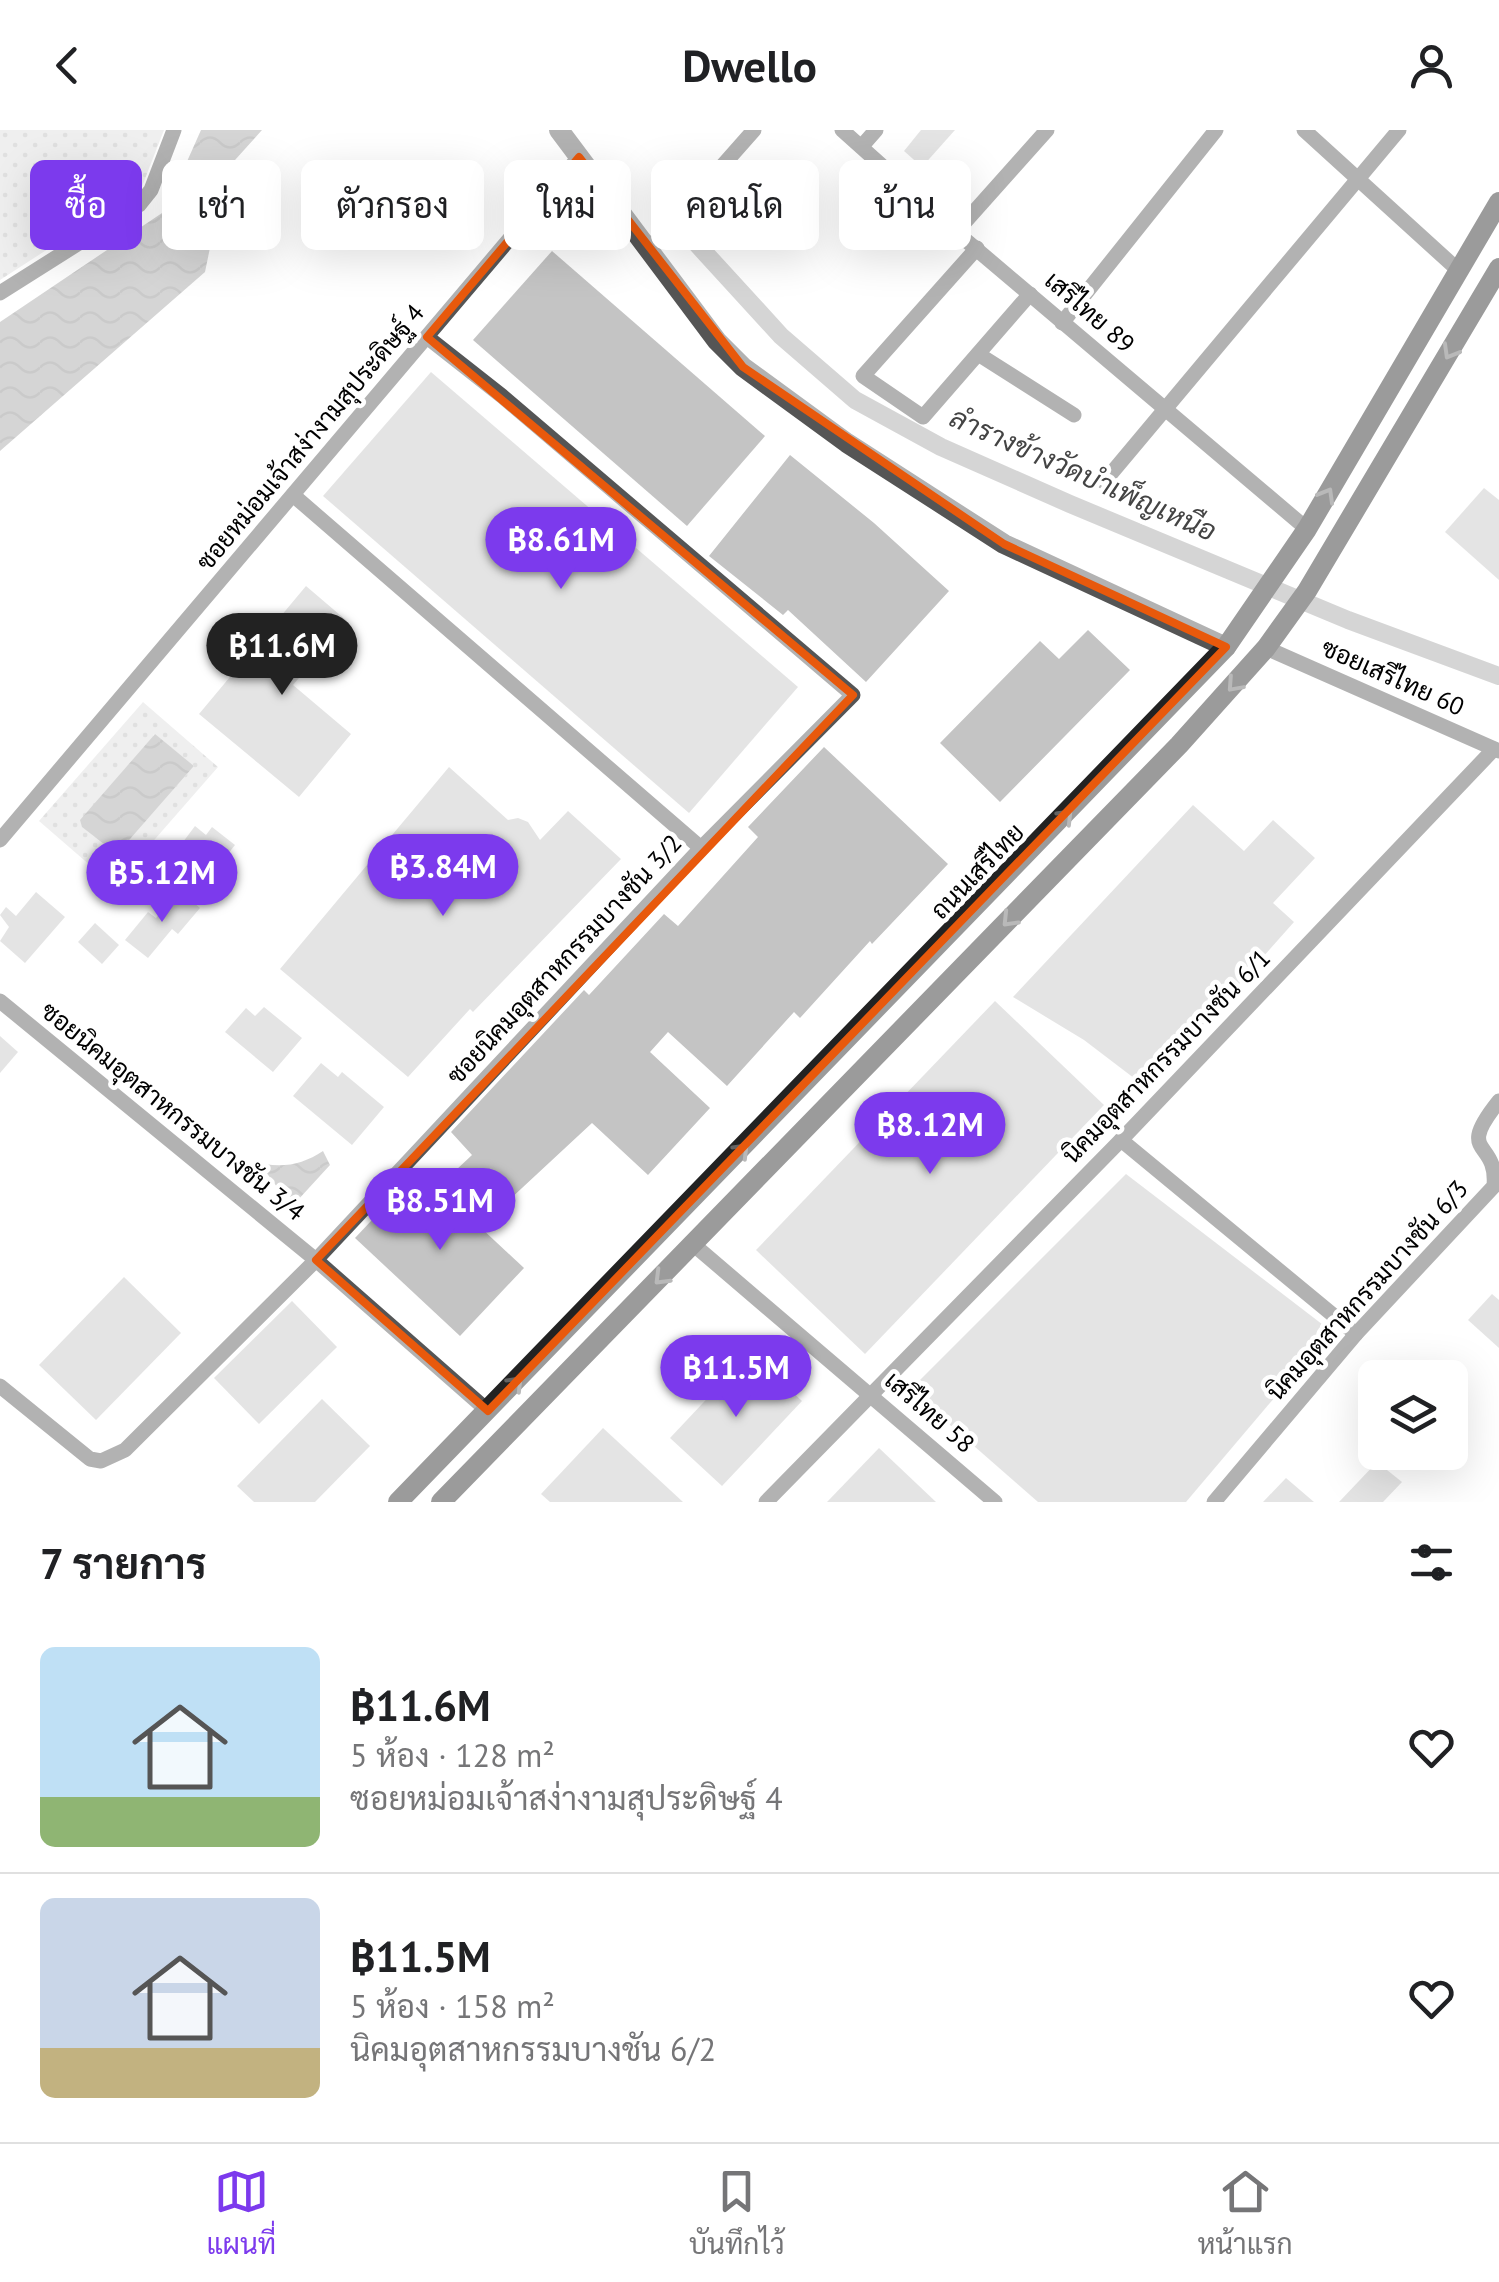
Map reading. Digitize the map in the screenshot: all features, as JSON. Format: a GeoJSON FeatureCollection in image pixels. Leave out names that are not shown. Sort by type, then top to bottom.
{"type":"FeatureCollection","features":[{"type":"Feature","properties":{"kind":"main road","name":"ถนนเสรีไทย"},"geometry":{"type":"LineString","coordinates":[[398,1502],[1226,648],[1307,529],[1499,202]]}},
{"type":"Feature","properties":{"kind":"main road"},"geometry":{"type":"LineString","coordinates":[[440,1502],[1180,746],[1266,648],[1308,591],[1499,268]]}},
{"type":"Feature","properties":{"kind":"main road"},"geometry":{"type":"LineString","coordinates":[[488,1411],[510,1430]]}},
{"type":"Feature","properties":{"kind":"street"},"geometry":{"type":"LineString","coordinates":[[0,293],[139,205],[151,190],[174,130]]}},
{"type":"Feature","properties":{"kind":"street"},"geometry":{"type":"LineString","coordinates":[[559,130],[718,341],[744,368],[847,444],[1004,544],[1226,648]]}},
{"type":"Feature","properties":{"kind":"street"},"geometry":{"type":"LineString","coordinates":[[648,250],[754,130]]}},
{"type":"Feature","properties":{"kind":"street","name":"เสรีไทย 89"},"geometry":{"type":"LineString","coordinates":[[842,130],[877,160]]}},
{"type":"Feature","properties":{"kind":"street"},"geometry":{"type":"LineString","coordinates":[[862,146],[876,130]]}},
{"type":"Feature","properties":{"kind":"street"},"geometry":{"type":"LineString","coordinates":[[971,215],[1047,130]]}},
{"type":"Feature","properties":{"kind":"street"},"geometry":{"type":"LineString","coordinates":[[1062,322],[1216,130]]}},
{"type":"Feature","properties":{"kind":"street"},"geometry":{"type":"LineString","coordinates":[[1304,130],[1458,270]]}},
{"type":"Feature","properties":{"kind":"street"},"geometry":{"type":"LineString","coordinates":[[1104,482],[1398,130]]}},
{"type":"Feature","properties":{"kind":"street","name":"ซอยหม่อมเจ้าสง่างามสุประดิษฐ์ 4"},"geometry":{"type":"LineString","coordinates":[[0,840],[579,157]]}},
{"type":"Feature","properties":{"kind":"street","name":"เสรีไทย 89"},"geometry":{"type":"LineString","coordinates":[[971,243],[1307,529]]}},
{"type":"Feature","properties":{"kind":"street"},"geometry":{"type":"LineString","coordinates":[[977,248],[863,376],[923,417],[1030,294]]}},
{"type":"Feature","properties":{"kind":"street","name":"ซอยนิคมอุตสาหกรรมบางชัน 3/2"},"geometry":{"type":"LineString","coordinates":[[0,1386],[90,1458],[100,1461],[125,1450],[316,1260],[702,848],[853,695],[428,337]]}},
{"type":"Feature","properties":{"kind":"street"},"geometry":{"type":"LineString","coordinates":[[978,354],[1074,414]]}},
{"type":"Feature","properties":{"kind":"street"},"geometry":{"type":"LineString","coordinates":[[294,495],[702,848]]}},
{"type":"Feature","properties":{"kind":"street","name":"ซอยเสรีไทย 60"},"geometry":{"type":"LineString","coordinates":[[1266,648],[1496,750]]}},
{"type":"Feature","properties":{"kind":"street","name":"นิคมอุตสาหกรรมบางชัน 6/1"},"geometry":{"type":"LineString","coordinates":[[766,1502],[1496,750]]}},
{"type":"Feature","properties":{"kind":"street","name":"ซอยนิคมอุตสาหกรรมบางชัน 3/4"},"geometry":{"type":"LineString","coordinates":[[0,1001],[316,1260],[488,1411]]}},
{"type":"Feature","properties":{"kind":"street","name":"นิคมอุตสาหกรรมบางชัน 6/3"},"geometry":{"type":"LineString","coordinates":[[1214,1502],[1356,1334],[1494,1186],[1495,1172],[1477,1141],[1479,1126],[1499,1102]]}},
{"type":"Feature","properties":{"kind":"street"},"geometry":{"type":"LineString","coordinates":[[1121,1140],[1356,1334]]}},
{"type":"Feature","properties":{"kind":"street","name":"เสรีไทย 58"},"geometry":{"type":"LineString","coordinates":[[694,1245],[996,1502]]}},
{"type":"Feature","properties":{"kind":"highlighted area"},"geometry":{"type":"Polygon","coordinates":[[[579,157],[743,367],[1004,544],[1226,647],[488,1411],[316,1260],[853,695],[427,337],[579,157]]]}},
{"type":"Feature","properties":{"kind":"shaded area"},"geometry":{"type":"Polygon","coordinates":[[[0,130],[164,130],[142,186],[142,160],[30,160],[30,250],[46,250],[0,280],[0,130]]]}},
{"type":"Feature","properties":{"kind":"shaded area"},"geometry":{"type":"Polygon","coordinates":[[[143,702],[218,767],[114,886],[39,821],[143,702]],[[154,734],[112,851],[117,854],[194,766],[154,734]]]}},
{"type":"Feature","properties":{"kind":"water"},"geometry":{"type":"Polygon","coordinates":[[[201,130],[262,130],[235,160],[188,160],[201,130]]]}},
{"type":"Feature","properties":{"kind":"water"},"geometry":{"type":"Polygon","coordinates":[[[162,213],[162,250],[210,250],[205,272],[0,451],[0,322],[107,250],[142,250],[142,226],[162,213]]]}},
{"type":"Feature","properties":{"kind":"water"},"geometry":{"type":"Polygon","coordinates":[[[155,734],[194,766],[117,854],[82,827],[80,820],[155,734]]]}},
{"type":"Feature","properties":{"kind":"water"},"geometry":{"type":"Polygon","coordinates":[[[323,1151],[330,1165],[297,1201],[280,1191],[263,1168],[265,1164],[295,1164],[323,1151]]]}},
{"type":"Feature","properties":{"kind":"building"},"geometry":{"type":"Polygon","coordinates":[[[921,130],[955,130],[928,160],[914,160],[904,151],[921,130]]]}},
{"type":"Feature","properties":{"kind":"building"},"geometry":{"type":"Polygon","coordinates":[[[552,251],[765,436],[687,526],[473,340],[552,251]]]}},
{"type":"Feature","properties":{"kind":"building"},"geometry":{"type":"Polygon","coordinates":[[[431,372],[798,687],[689,813],[323,496],[431,372]]]}},
{"type":"Feature","properties":{"kind":"building"},"geometry":{"type":"Polygon","coordinates":[[[790,455],[949,591],[866,682],[788,610],[783,615],[709,556],[790,455]]]}},
{"type":"Feature","properties":{"kind":"building"},"geometry":{"type":"Polygon","coordinates":[[[1484,488],[1499,500],[1499,580],[1445,532],[1484,488]]]}},
{"type":"Feature","properties":{"kind":"building"},"geometry":{"type":"Polygon","coordinates":[[[306,586],[347,621],[293,685],[351,734],[299,797],[199,714],[306,586]]]}},
{"type":"Feature","properties":{"kind":"building"},"geometry":{"type":"Polygon","coordinates":[[[1088,630],[1130,670],[1000,802],[940,743],[1040,641],[1059,659],[1088,630]]]}},
{"type":"Feature","properties":{"kind":"building"},"geometry":{"type":"Polygon","coordinates":[[[824,747],[948,864],[800,1018],[794,1012],[727,1086],[668,1032],[650,1052],[710,1108],[648,1175],[592,1123],[495,1213],[455,1171],[472,1155],[451,1132],[584,990],[589,995],[664,914],[678,926],[758,837],[748,827],[824,747]]]}},
{"type":"Feature","properties":{"kind":"building"},"geometry":{"type":"Polygon","coordinates":[[[449,767],[508,820],[528,822],[540,840],[568,811],[621,859],[473,1012],[470,1009],[408,1077],[280,969],[449,767]]]}},
{"type":"Feature","properties":{"kind":"building"},"geometry":{"type":"Polygon","coordinates":[[[1193,805],[1244,851],[1273,820],[1315,858],[1273,903],[1294,922],[1147,1088],[1084,1040],[1013,997],[1193,805]]]}},
{"type":"Feature","properties":{"kind":"building"},"geometry":{"type":"Polygon","coordinates":[[[195,826],[206,835],[212,827],[235,845],[208,879],[184,861],[193,850],[183,842],[195,826]]]}},
{"type":"Feature","properties":{"kind":"building"},"geometry":{"type":"Polygon","coordinates":[[[180,891],[200,908],[178,934],[172,929],[148,958],[125,940],[148,912],[156,918],[180,891]]]}},
{"type":"Feature","properties":{"kind":"building"},"geometry":{"type":"Polygon","coordinates":[[[36,892],[65,917],[25,963],[0,941],[9,927],[0,915],[6,907],[16,916],[36,892]]]}},
{"type":"Feature","properties":{"kind":"building"},"geometry":{"type":"Polygon","coordinates":[[[95,923],[119,945],[102,964],[78,942],[95,923]]]}},
{"type":"Feature","properties":{"kind":"building"},"geometry":{"type":"Polygon","coordinates":[[[995,1001],[1104,1105],[865,1354],[756,1250],[995,1001]]]}},
{"type":"Feature","properties":{"kind":"building"},"geometry":{"type":"Polygon","coordinates":[[[264,1007],[302,1038],[273,1072],[225,1032],[246,1008],[255,1016],[264,1007]]]}},
{"type":"Feature","properties":{"kind":"building"},"geometry":{"type":"Polygon","coordinates":[[[0,1036],[18,1052],[0,1073],[0,1036]]]}},
{"type":"Feature","properties":{"kind":"building"},"geometry":{"type":"Polygon","coordinates":[[[321,1063],[338,1077],[342,1072],[384,1107],[352,1145],[293,1096],[321,1063]]]}},
{"type":"Feature","properties":{"kind":"building"},"geometry":{"type":"Polygon","coordinates":[[[419,1170],[524,1268],[460,1336],[355,1238],[419,1170]]]}},
{"type":"Feature","properties":{"kind":"building"},"geometry":{"type":"Polygon","coordinates":[[[1126,1174],[1331,1331],[1186,1502],[1038,1502],[910,1390],[1126,1174]]]}},
{"type":"Feature","properties":{"kind":"building"},"geometry":{"type":"Polygon","coordinates":[[[124,1277],[181,1333],[96,1420],[39,1365],[124,1277]]]}},
{"type":"Feature","properties":{"kind":"building"},"geometry":{"type":"Polygon","coordinates":[[[1492,1294],[1499,1300],[1499,1348],[1468,1320],[1492,1294]]]}},
{"type":"Feature","properties":{"kind":"building"},"geometry":{"type":"Polygon","coordinates":[[[292,1301],[337,1347],[259,1424],[214,1378],[292,1301]]]}},
{"type":"Feature","properties":{"kind":"building"},"geometry":{"type":"Polygon","coordinates":[[[750,1353],[802,1401],[722,1486],[670,1438],[750,1353]]]}},
{"type":"Feature","properties":{"kind":"building"},"geometry":{"type":"Polygon","coordinates":[[[322,1399],[370,1446],[315,1502],[254,1502],[237,1486],[322,1399]]]}},
{"type":"Feature","properties":{"kind":"building"},"geometry":{"type":"Polygon","coordinates":[[[603,1428],[683,1502],[550,1502],[541,1494],[603,1428]]]}},
{"type":"Feature","properties":{"kind":"building"},"geometry":{"type":"Polygon","coordinates":[[[879,1448],[936,1502],[827,1502],[879,1448]]]}},
{"type":"Feature","properties":{"kind":"building"},"geometry":{"type":"Polygon","coordinates":[[[1369,1470],[1387,1470],[1402,1482],[1383,1502],[1339,1502],[1369,1470]]]}},
{"type":"Feature","properties":{"kind":"building"},"geometry":{"type":"Polygon","coordinates":[[[1286,1478],[1314,1502],[1263,1502],[1286,1478]]]}},
{"type":"Feature","properties":{"kind":"waterway","name":"ลำรางข้างวัดบำเพ็ญเหนือ"},"geometry":{"type":"LineString","coordinates":[[702,250],[781,336],[855,400],[941,447],[1348,620],[1499,676]]}}]}
